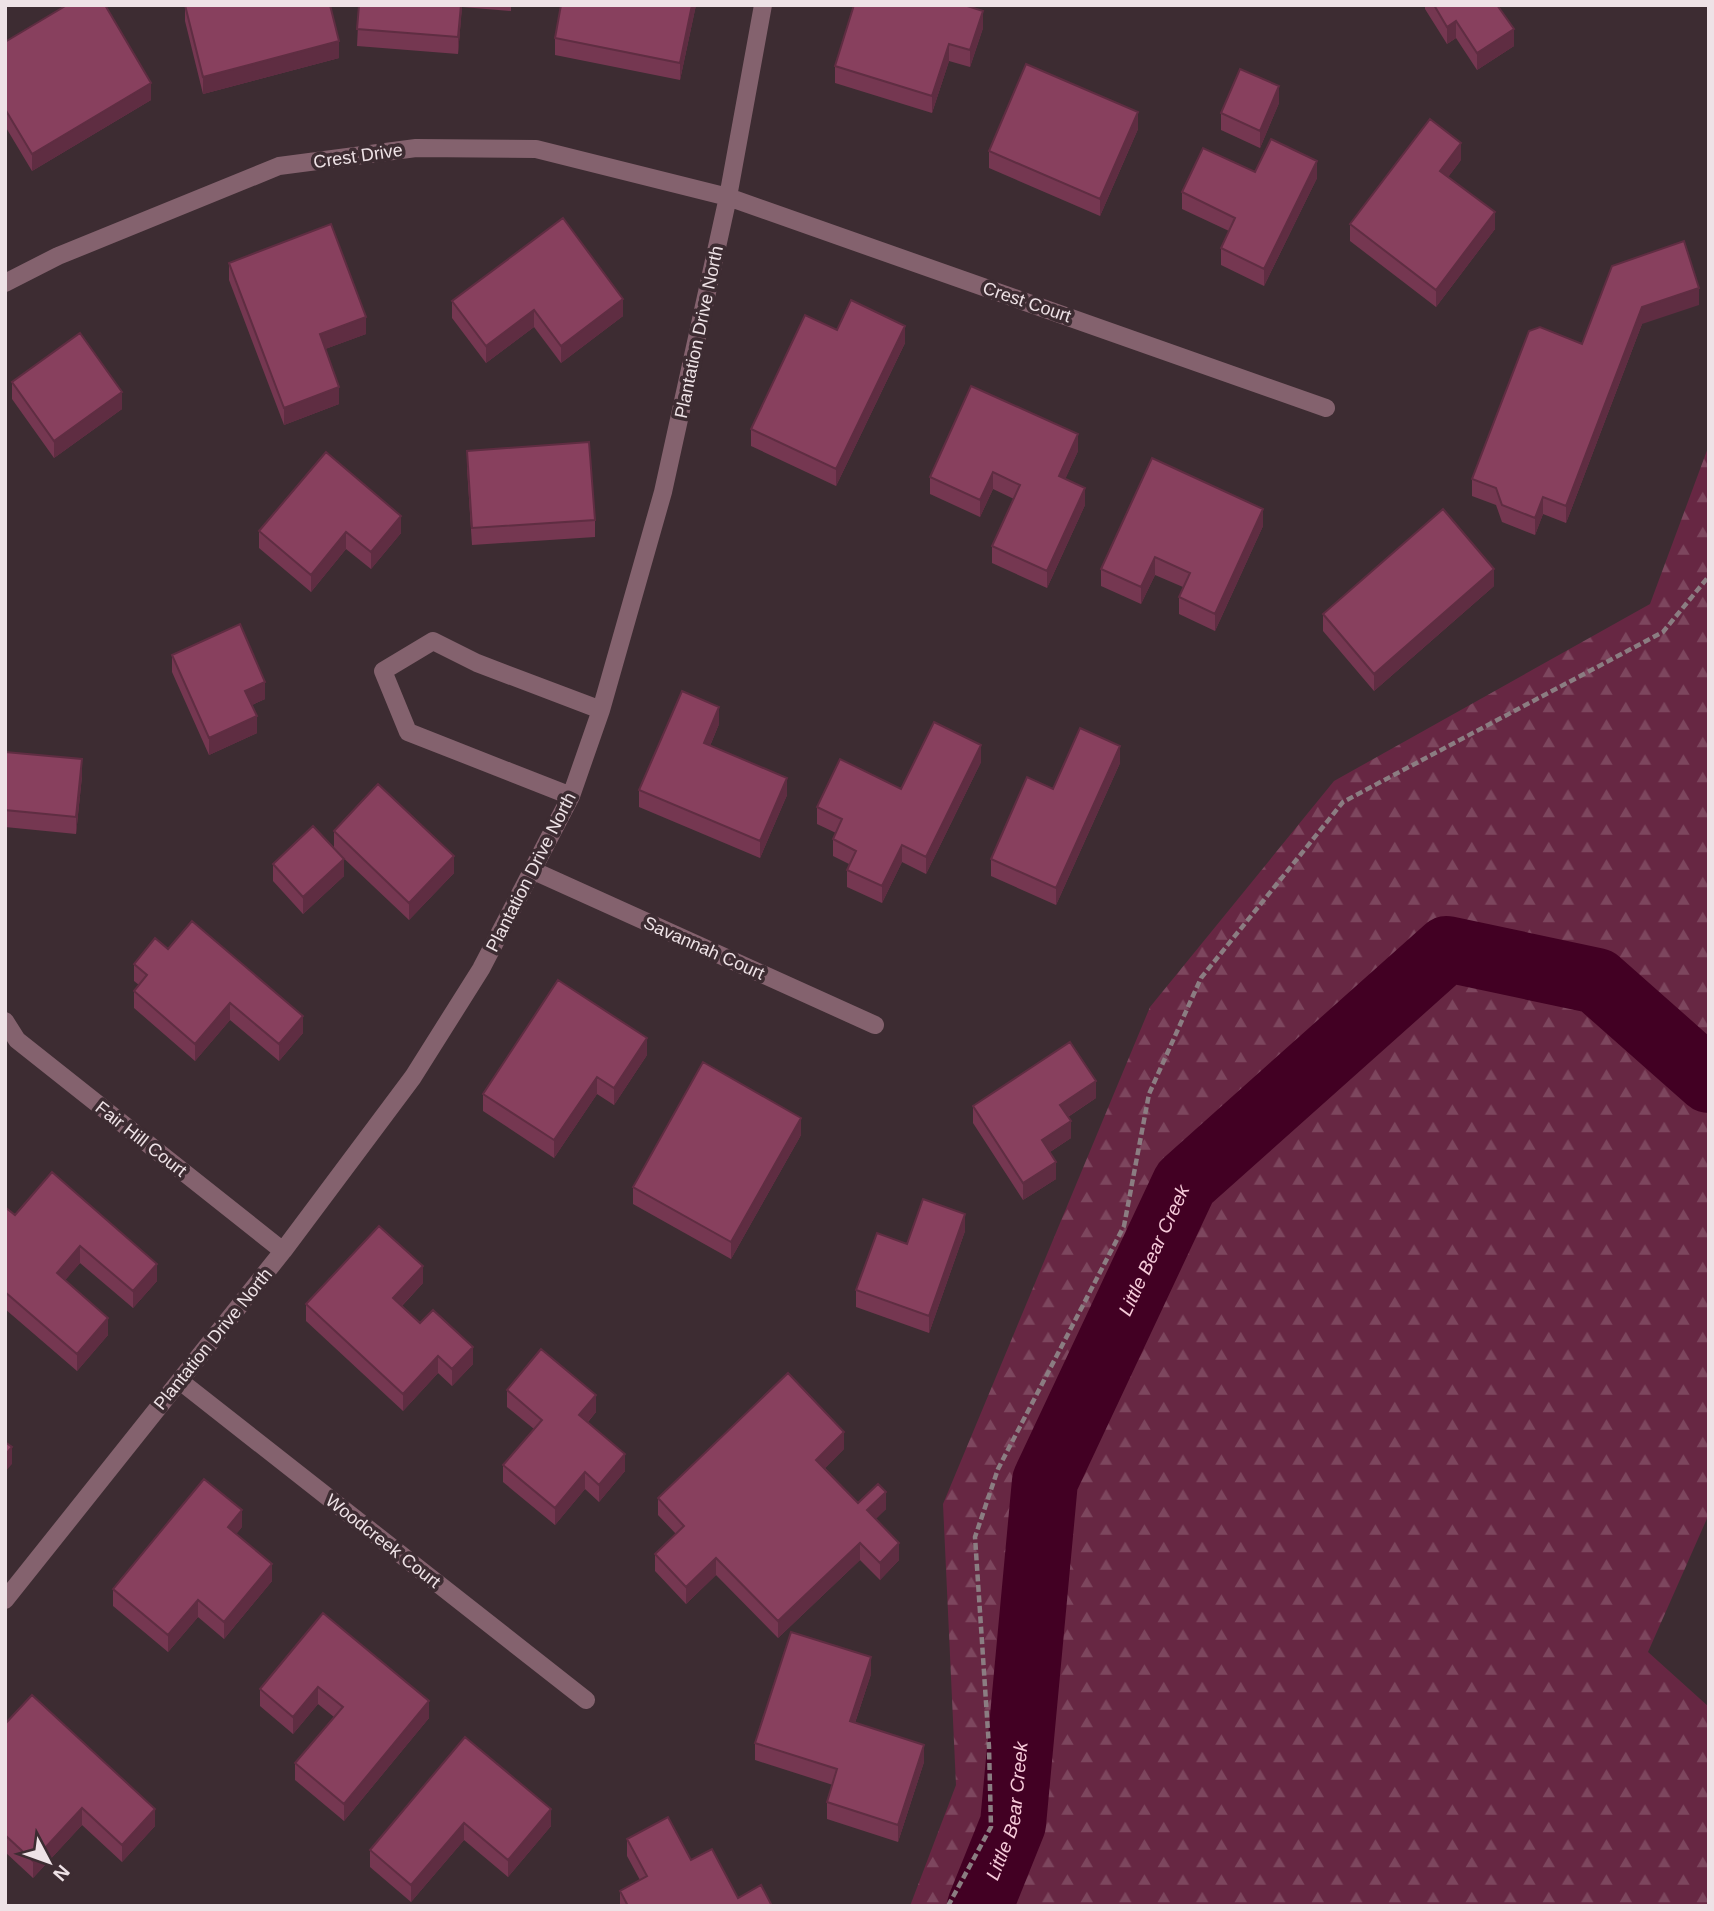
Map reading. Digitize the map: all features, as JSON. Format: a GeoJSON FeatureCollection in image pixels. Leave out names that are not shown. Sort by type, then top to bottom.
{"type":"FeatureCollection","features":[{"type":"Feature","properties":{"kind":"street","name":"Plantation Drive North"},"geometry":{"type":"LineString","coordinates":[[5,1600],[283,1251],[413,1077],[481,969],[571,796],[601,710],[663,492],[728,197],[763,5]]}},
{"type":"Feature","properties":{"kind":"street","name":"Crest Drive"},"geometry":{"type":"LineString","coordinates":[[5,283],[58,256],[279,166],[416,148],[536,149],[728,197]]}},
{"type":"Feature","properties":{"kind":"street","name":"Crest Court"},"geometry":{"type":"LineString","coordinates":[[728,197],[1326,408]]}},
{"type":"Feature","properties":{"kind":"street"},"geometry":{"type":"LineString","coordinates":[[571,796],[408,732],[383,671],[433,642],[477,663],[601,710]]}},
{"type":"Feature","properties":{"kind":"street","name":"Savannah Court"},"geometry":{"type":"LineString","coordinates":[[534,870],[875,1025]]}},
{"type":"Feature","properties":{"kind":"street","name":"Fair Hill Court"},"geometry":{"type":"LineString","coordinates":[[5,1021],[17,1040],[283,1251]]}},
{"type":"Feature","properties":{"kind":"street","name":"Woodcreek Court"},"geometry":{"type":"LineString","coordinates":[[180,1381],[586,1700]]}},
{"type":"Feature","properties":{"kind":"path"},"geometry":{"type":"LineString","coordinates":[[948,1906],[991,1827],[989,1748],[975,1536],[998,1469],[1124,1226],[1149,1094],[1201,978],[1343,803],[1663,632],[1709,576]]}},
{"type":"Feature","properties":{"kind":"green space"},"geometry":{"type":"Polygon","coordinates":[[[1709,445],[1709,1514],[1648,1652],[1709,1707],[1709,1906],[910,1906],[956,1785],[943,1504],[1150,1007],[1334,781],[1650,604],[1709,445]]]}},
{"type":"Feature","properties":{"kind":"building"},"geometry":{"type":"Polygon","coordinates":[[[67,5],[105,5],[151,83],[32,154],[5,109],[5,42],[67,5]]]}},
{"type":"Feature","properties":{"kind":"building"},"geometry":{"type":"Polygon","coordinates":[[[185,5],[330,5],[339,41],[203,77],[185,5]]]}},
{"type":"Feature","properties":{"kind":"building"},"geometry":{"type":"Polygon","coordinates":[[[359,5],[461,5],[458,37],[357,29],[359,5]]]}},
{"type":"Feature","properties":{"kind":"building"},"geometry":{"type":"Polygon","coordinates":[[[561,5],[692,5],[680,63],[555,38],[561,5]]]}},
{"type":"Feature","properties":{"kind":"building"},"geometry":{"type":"Polygon","coordinates":[[[854,5],[964,5],[983,11],[970,50],[949,44],[932,96],[835,66],[854,5]]]}},
{"type":"Feature","properties":{"kind":"building"},"geometry":{"type":"Polygon","coordinates":[[[1434,5],[1497,5],[1514,29],[1477,53],[1456,21],[1447,27],[1434,5]]]}},
{"type":"Feature","properties":{"kind":"building"},"geometry":{"type":"Polygon","coordinates":[[[1026,64],[1138,112],[1100,199],[989,151],[1026,64]]]}},
{"type":"Feature","properties":{"kind":"building"},"geometry":{"type":"Polygon","coordinates":[[[1240,69],[1279,86],[1260,131],[1221,113],[1240,69]]]}},
{"type":"Feature","properties":{"kind":"building"},"geometry":{"type":"Polygon","coordinates":[[[1430,119],[1461,143],[1440,171],[1495,212],[1436,290],[1350,224],[1430,119]]]}},
{"type":"Feature","properties":{"kind":"building"},"geometry":{"type":"Polygon","coordinates":[[[1271,139],[1317,161],[1264,269],[1221,248],[1235,218],[1182,192],[1203,148],[1255,172],[1271,139]]]}},
{"type":"Feature","properties":{"kind":"building"},"geometry":{"type":"Polygon","coordinates":[[[563,218],[623,299],[561,346],[534,310],[486,346],[452,301],[563,218]]]}},
{"type":"Feature","properties":{"kind":"building"},"geometry":{"type":"Polygon","coordinates":[[[331,224],[366,317],[320,334],[339,387],[284,408],[229,263],[331,224]]]}},
{"type":"Feature","properties":{"kind":"building"},"geometry":{"type":"Polygon","coordinates":[[[1684,241],[1699,288],[1642,307],[1566,506],[1543,497],[1535,518],[1502,505],[1496,488],[1472,479],[1529,331],[1540,327],[1582,344],[1612,266],[1684,241]]]}},
{"type":"Feature","properties":{"kind":"building"},"geometry":{"type":"Polygon","coordinates":[[[851,300],[905,326],[836,469],[751,429],[805,315],[837,330],[851,300]]]}},
{"type":"Feature","properties":{"kind":"building"},"geometry":{"type":"Polygon","coordinates":[[[80,333],[122,392],[54,441],[12,382],[80,333]]]}},
{"type":"Feature","properties":{"kind":"building"},"geometry":{"type":"Polygon","coordinates":[[[971,386],[1078,434],[1059,476],[1085,488],[1047,571],[992,546],[1020,485],[993,472],[980,500],[930,477],[971,386]]]}},
{"type":"Feature","properties":{"kind":"building"},"geometry":{"type":"Polygon","coordinates":[[[589,442],[595,520],[472,528],[467,451],[589,442]]]}},
{"type":"Feature","properties":{"kind":"building"},"geometry":{"type":"Polygon","coordinates":[[[326,452],[401,516],[371,552],[346,532],[311,575],[259,531],[326,452]]]}},
{"type":"Feature","properties":{"kind":"building"},"geometry":{"type":"Polygon","coordinates":[[[1152,458],[1263,509],[1215,614],[1179,597],[1190,573],[1155,557],[1141,587],[1101,569],[1152,458]]]}},
{"type":"Feature","properties":{"kind":"building"},"geometry":{"type":"Polygon","coordinates":[[[1443,509],[1494,569],[1374,674],[1323,614],[1443,509]]]}},
{"type":"Feature","properties":{"kind":"building"},"geometry":{"type":"Polygon","coordinates":[[[240,624],[265,682],[245,691],[257,716],[209,738],[172,655],[240,624]]]}},
{"type":"Feature","properties":{"kind":"building"},"geometry":{"type":"Polygon","coordinates":[[[682,691],[719,707],[704,743],[787,778],[760,841],[639,790],[682,691]]]}},
{"type":"Feature","properties":{"kind":"building"},"geometry":{"type":"Polygon","coordinates":[[[934,722],[981,745],[926,857],[902,845],[882,886],[847,870],[856,851],[833,839],[842,819],[817,807],[840,759],[901,789],[934,722]]]}},
{"type":"Feature","properties":{"kind":"building"},"geometry":{"type":"Polygon","coordinates":[[[1080,728],[1120,746],[1056,888],[991,859],[1027,777],[1053,789],[1080,728]]]}},
{"type":"Feature","properties":{"kind":"building"},"geometry":{"type":"Polygon","coordinates":[[[5,752],[82,759],[76,817],[5,810],[5,752]]]}},
{"type":"Feature","properties":{"kind":"building"},"geometry":{"type":"Polygon","coordinates":[[[378,784],[454,856],[409,903],[334,831],[378,784]]]}},
{"type":"Feature","properties":{"kind":"building"},"geometry":{"type":"Polygon","coordinates":[[[313,826],[344,859],[303,897],[273,864],[313,826]]]}},
{"type":"Feature","properties":{"kind":"building"},"geometry":{"type":"Polygon","coordinates":[[[192,921],[303,1016],[279,1044],[230,1003],[195,1044],[134,991],[147,975],[134,964],[155,938],[168,949],[192,921]]]}},
{"type":"Feature","properties":{"kind":"building"},"geometry":{"type":"Polygon","coordinates":[[[558,980],[647,1038],[614,1088],[597,1077],[554,1140],[483,1094],[558,980]]]}},
{"type":"Feature","properties":{"kind":"building"},"geometry":{"type":"Polygon","coordinates":[[[1070,1042],[1096,1081],[1060,1105],[1071,1121],[1042,1140],[1056,1162],[1023,1183],[973,1106],[1070,1042]]]}},
{"type":"Feature","properties":{"kind":"building"},"geometry":{"type":"Polygon","coordinates":[[[703,1062],[801,1118],[731,1242],[633,1187],[703,1062]]]}},
{"type":"Feature","properties":{"kind":"building"},"geometry":{"type":"Polygon","coordinates":[[[52,1172],[157,1264],[133,1291],[80,1246],[57,1273],[108,1318],[77,1354],[5,1292],[5,1207],[15,1215],[52,1172]]]}},
{"type":"Feature","properties":{"kind":"building"},"geometry":{"type":"Polygon","coordinates":[[[923,1199],[965,1214],[929,1316],[856,1290],[877,1233],[907,1244],[923,1199]]]}},
{"type":"Feature","properties":{"kind":"building"},"geometry":{"type":"Polygon","coordinates":[[[379,1226],[423,1266],[393,1298],[420,1323],[433,1310],[473,1347],[452,1369],[438,1356],[403,1394],[306,1304],[379,1226]]]}},
{"type":"Feature","properties":{"kind":"building"},"geometry":{"type":"Polygon","coordinates":[[[541,1349],[596,1395],[579,1415],[625,1454],[599,1485],[585,1472],[555,1508],[503,1465],[542,1420],[507,1390],[541,1349]]]}},
{"type":"Feature","properties":{"kind":"building"},"geometry":{"type":"Polygon","coordinates":[[[788,1373],[844,1432],[816,1460],[858,1503],[878,1484],[886,1492],[867,1510],[899,1543],[880,1563],[860,1543],[778,1621],[716,1558],[686,1587],[655,1554],[684,1526],[658,1498],[788,1373]]]}},
{"type":"Feature","properties":{"kind":"building"},"geometry":{"type":"Polygon","coordinates":[[[5,1442],[12,1447],[5,1455],[5,1442]]]}},
{"type":"Feature","properties":{"kind":"building"},"geometry":{"type":"Polygon","coordinates":[[[204,1479],[242,1510],[228,1527],[272,1564],[224,1622],[198,1600],[168,1635],[113,1589],[204,1479]]]}},
{"type":"Feature","properties":{"kind":"building"},"geometry":{"type":"Polygon","coordinates":[[[323,1613],[429,1701],[344,1804],[295,1763],[343,1707],[318,1687],[293,1717],[260,1689],[323,1613]]]}},
{"type":"Feature","properties":{"kind":"building"},"geometry":{"type":"Polygon","coordinates":[[[791,1632],[871,1657],[850,1721],[924,1745],[898,1825],[827,1802],[837,1769],[755,1743],[791,1632]]]}},
{"type":"Feature","properties":{"kind":"building"},"geometry":{"type":"Polygon","coordinates":[[[32,1695],[155,1809],[122,1845],[82,1808],[33,1861],[5,1835],[5,1724],[32,1695]]]}},
{"type":"Feature","properties":{"kind":"building"},"geometry":{"type":"Polygon","coordinates":[[[465,1737],[551,1809],[508,1860],[464,1823],[411,1885],[370,1850],[465,1737]]]}},
{"type":"Feature","properties":{"kind":"building"},"geometry":{"type":"Polygon","coordinates":[[[668,1817],[691,1860],[712,1849],[738,1898],[761,1885],[772,1906],[628,1906],[620,1891],[647,1876],[627,1839],[668,1817]]]}},
{"type":"Feature","properties":{"kind":"waterway","name":"Little Bear Creek"},"geometry":{"type":"LineString","coordinates":[[980,1906],[1013,1824],[1045,1481],[1185,1183],[1447,949],[1597,981],[1709,1080]]}}]}
